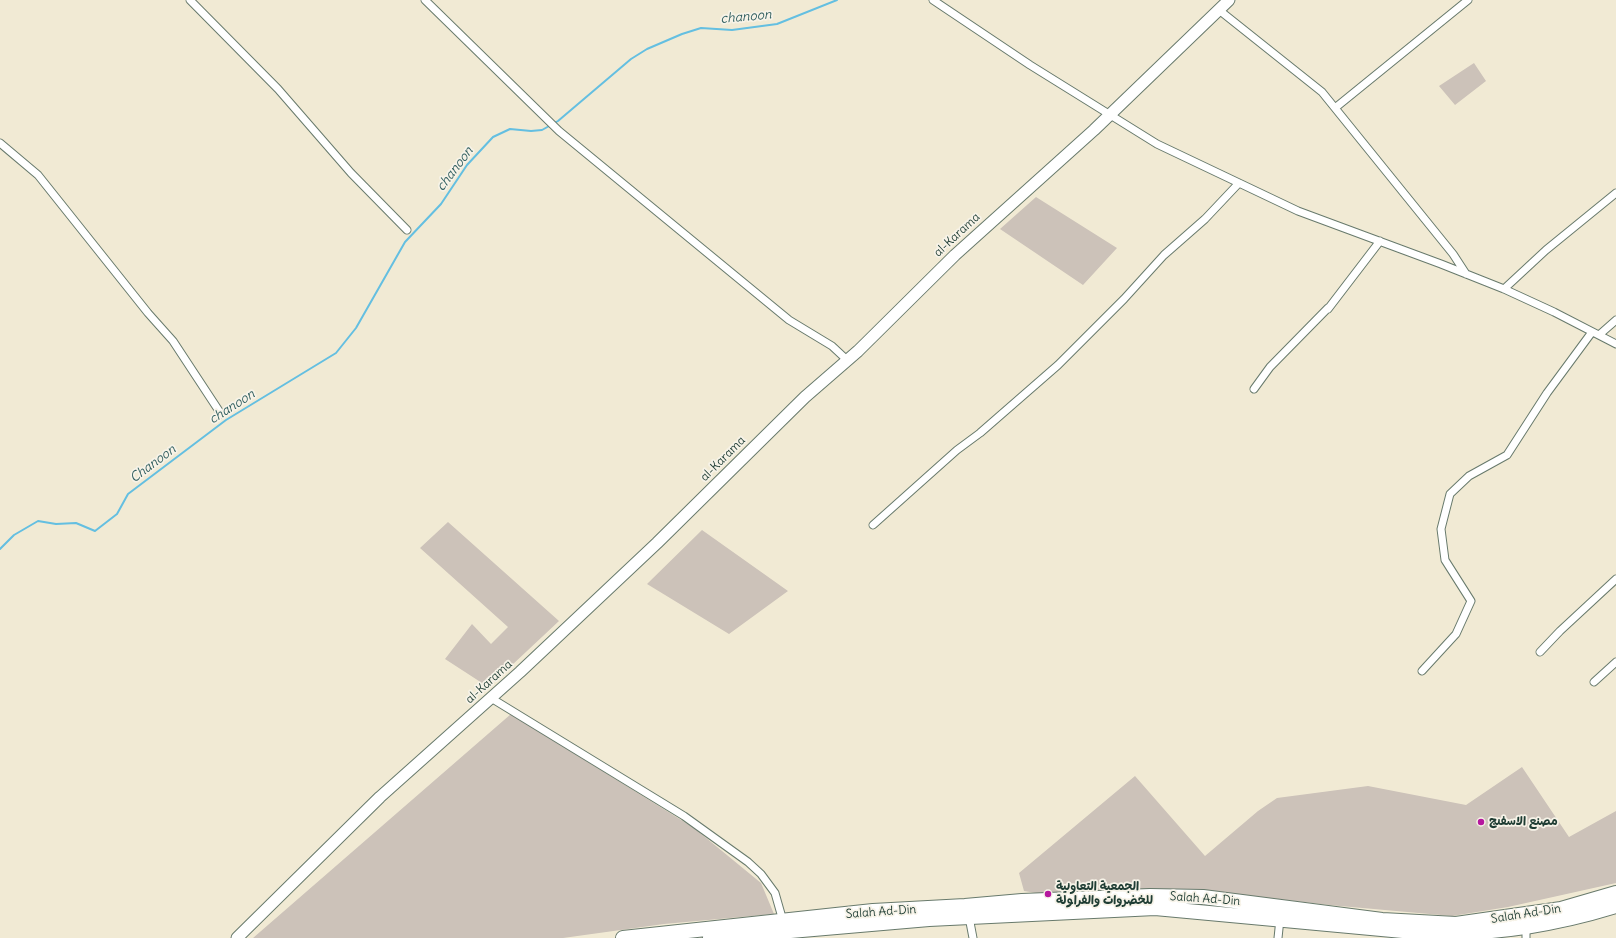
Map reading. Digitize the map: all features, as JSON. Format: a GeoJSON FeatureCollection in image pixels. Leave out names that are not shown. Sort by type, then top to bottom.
{"type":"FeatureCollection","features":[{"type":"Feature","properties":{"kind":"highway","name":"Salah Ad-Din"},"geometry":{"type":"LineString","coordinates":[[622,938],[873,911],[965,906],[1002,902],[1150,896],[1203,897],[1382,920],[1456,924],[1561,909],[1616,893]]}},
{"type":"Feature","properties":{"kind":"highway","name":"Salah Ad-Din"},"geometry":{"type":"LineString","coordinates":[[710,938],[969,917],[1155,908],[1467,936],[1526,933],[1616,906]]}},
{"type":"Feature","properties":{"kind":"main road","name":"al-Karama"},"geometry":{"type":"LineString","coordinates":[[236,938],[380,797],[491,698],[657,543],[805,397],[847,360],[970,241],[1108,115],[1229,0]]}},
{"type":"Feature","properties":{"kind":"street"},"geometry":{"type":"LineString","coordinates":[[190,0],[278,89],[351,173],[407,230]]}},
{"type":"Feature","properties":{"kind":"street"},"geometry":{"type":"LineString","coordinates":[[425,0],[556,128],[789,320],[832,346],[847,360]]}},
{"type":"Feature","properties":{"kind":"street"},"geometry":{"type":"LineString","coordinates":[[933,0],[1108,115],[1157,144],[1298,212],[1380,241],[1504,289],[1554,312],[1616,344]]}},
{"type":"Feature","properties":{"kind":"street"},"geometry":{"type":"LineString","coordinates":[[1335,108],[1468,0]]}},
{"type":"Feature","properties":{"kind":"street"},"geometry":{"type":"LineString","coordinates":[[1218,10],[1322,92],[1439,236],[1466,274]]}},
{"type":"Feature","properties":{"kind":"street"},"geometry":{"type":"LineString","coordinates":[[0,143],[43,180],[148,312],[173,341],[221,414]]}},
{"type":"Feature","properties":{"kind":"street"},"geometry":{"type":"LineString","coordinates":[[873,525],[957,450],[980,433],[1058,365],[1124,299],[1164,256],[1205,219],[1239,183]]}},
{"type":"Feature","properties":{"kind":"street"},"geometry":{"type":"LineString","coordinates":[[1504,289],[1546,250],[1616,193]]}},
{"type":"Feature","properties":{"kind":"street"},"geometry":{"type":"LineString","coordinates":[[1254,389],[1270,366],[1328,308],[1380,241]]}},
{"type":"Feature","properties":{"kind":"street"},"geometry":{"type":"LineString","coordinates":[[1422,671],[1456,634],[1471,601],[1445,560],[1441,529],[1450,494],[1469,476],[1507,456],[1547,393],[1595,334],[1616,320]]}},
{"type":"Feature","properties":{"kind":"street"},"geometry":{"type":"LineString","coordinates":[[1540,652],[1560,631],[1616,579]]}},
{"type":"Feature","properties":{"kind":"street"},"geometry":{"type":"LineString","coordinates":[[1594,682],[1616,662]]}},
{"type":"Feature","properties":{"kind":"street"},"geometry":{"type":"LineString","coordinates":[[491,698],[684,816],[748,862],[761,874],[775,893],[783,921]]}},
{"type":"Feature","properties":{"kind":"street"},"geometry":{"type":"LineString","coordinates":[[969,917],[973,938]]}},
{"type":"Feature","properties":{"kind":"street"},"geometry":{"type":"LineString","coordinates":[[1278,938],[1280,919]]}},
{"type":"Feature","properties":{"kind":"shaded area"},"geometry":{"type":"Polygon","coordinates":[[[1474,63],[1486,81],[1455,105],[1439,86],[1474,63]]]}},
{"type":"Feature","properties":{"kind":"shaded area"},"geometry":{"type":"Polygon","coordinates":[[[1036,197],[1117,248],[1083,285],[1000,229],[1036,197]]]}},
{"type":"Feature","properties":{"kind":"shaded area"},"geometry":{"type":"Polygon","coordinates":[[[448,522],[559,621],[495,681],[482,683],[445,659],[472,624],[491,644],[508,627],[420,548],[448,522]]]}},
{"type":"Feature","properties":{"kind":"shaded area"},"geometry":{"type":"Polygon","coordinates":[[[702,530],[788,591],[729,634],[647,584],[702,530]]]}},
{"type":"Feature","properties":{"kind":"shaded area"},"geometry":{"type":"Polygon","coordinates":[[[511,714],[694,828],[761,883],[774,914],[664,924],[563,938],[253,938],[511,714]]]}},
{"type":"Feature","properties":{"kind":"shaded area"},"geometry":{"type":"Polygon","coordinates":[[[1522,767],[1569,837],[1616,811],[1616,883],[1508,907],[1452,916],[1329,905],[1202,890],[1042,894],[1024,891],[1019,873],[1135,776],[1205,856],[1258,811],[1277,798],[1368,786],[1466,805],[1522,767]]]}},
{"type":"Feature","properties":{"kind":"waterway","name":"chanoon"},"geometry":{"type":"LineString","coordinates":[[0,549],[14,535],[38,521],[56,524],[76,523],[95,531],[117,514],[128,494],[226,420],[336,353],[356,328],[405,242],[441,204],[467,165],[493,137],[510,129],[531,131],[542,130],[558,121],[631,59],[647,49],[682,34],[701,28],[732,30],[777,24],[837,0]]}},
{"type":"Feature","properties":{"kind":"place","name":"مصنع الاسفنج"},"geometry":{"type":"Point","coordinates":[1481,822]}},
{"type":"Feature","properties":{"kind":"place","name":"الجمعية التعاونية للخضروات والفراولة"},"geometry":{"type":"Point","coordinates":[1048,894]}},
{"type":"Feature","properties":{"kind":"water label","name":"Chanoon"},"geometry":{"type":"Point","coordinates":[153,464]}}]}
